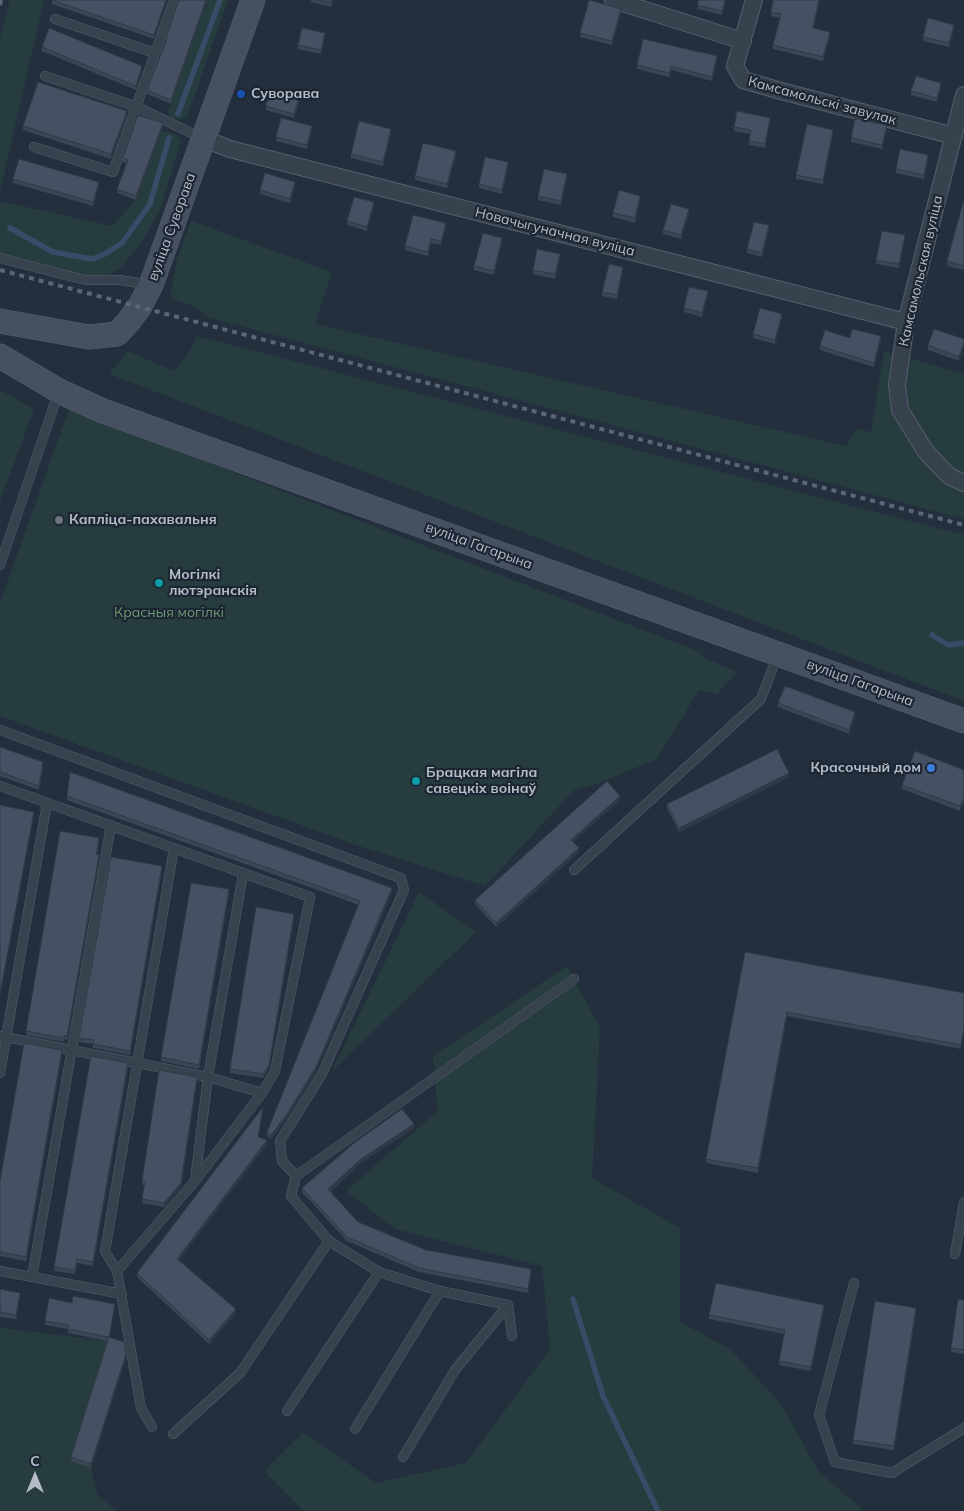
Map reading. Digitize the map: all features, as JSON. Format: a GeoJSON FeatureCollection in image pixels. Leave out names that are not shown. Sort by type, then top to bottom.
{"type":"FeatureCollection","features":[{"type":"Feature","properties":{"kind":"main road","name":"вуліца Суворава"},"geometry":{"type":"LineString","coordinates":[[0,321],[89,338],[117,334],[129,321],[140,306],[151,285],[253,0]]}},
{"type":"Feature","properties":{"kind":"main road","name":"вуліца Гагарына"},"geometry":{"type":"LineString","coordinates":[[0,356],[59,391],[103,411],[964,720]]}},
{"type":"Feature","properties":{"kind":"street"},"geometry":{"type":"LineString","coordinates":[[613,0],[743,41]]}},
{"type":"Feature","properties":{"kind":"street","name":"Камсамольскі завулак"},"geometry":{"type":"LineString","coordinates":[[754,0],[735,66],[743,80],[954,136]]}},
{"type":"Feature","properties":{"kind":"street","name":"Камсамольская вуліца"},"geometry":{"type":"LineString","coordinates":[[964,95],[906,322],[897,385],[900,410],[926,452],[949,476],[964,483]]}},
{"type":"Feature","properties":{"kind":"street","name":"Новачыгуначная вуліца"},"geometry":{"type":"LineString","coordinates":[[204,139],[230,149],[906,322]]}},
{"type":"Feature","properties":{"kind":"lane"},"geometry":{"type":"LineString","coordinates":[[34,147],[113,172],[174,0]]}},
{"type":"Feature","properties":{"kind":"lane"},"geometry":{"type":"LineString","coordinates":[[55,19],[155,53]]}},
{"type":"Feature","properties":{"kind":"lane"},"geometry":{"type":"LineString","coordinates":[[45,76],[137,107],[204,139]]}},
{"type":"Feature","properties":{"kind":"lane"},"geometry":{"type":"LineString","coordinates":[[0,258],[85,280],[120,280],[151,285]]}},
{"type":"Feature","properties":{"kind":"lane"},"geometry":{"type":"LineString","coordinates":[[0,565],[59,391]]}},
{"type":"Feature","properties":{"kind":"lane"},"geometry":{"type":"LineString","coordinates":[[574,870],[761,699],[778,654]]}},
{"type":"Feature","properties":{"kind":"lane"},"geometry":{"type":"LineString","coordinates":[[0,730],[401,878],[404,890],[322,1074],[280,1141],[282,1161],[296,1176]]}},
{"type":"Feature","properties":{"kind":"lane"},"geometry":{"type":"LineString","coordinates":[[0,786],[310,897],[275,1071],[262,1093],[194,1181],[117,1271]]}},
{"type":"Feature","properties":{"kind":"lane"},"geometry":{"type":"LineString","coordinates":[[0,1073],[3,1037],[47,803]]}},
{"type":"Feature","properties":{"kind":"lane"},"geometry":{"type":"LineString","coordinates":[[32,1277],[111,826]]}},
{"type":"Feature","properties":{"kind":"lane"},"geometry":{"type":"LineString","coordinates":[[152,1427],[141,1408],[117,1271],[105,1251],[174,848]]}},
{"type":"Feature","properties":{"kind":"lane"},"geometry":{"type":"LineString","coordinates":[[194,1181],[208,1077],[243,874]]}},
{"type":"Feature","properties":{"kind":"lane"},"geometry":{"type":"LineString","coordinates":[[508,1305],[440,1291],[379,1272],[330,1241],[291,1196],[296,1176],[574,979]]}},
{"type":"Feature","properties":{"kind":"lane"},"geometry":{"type":"LineString","coordinates":[[3,1037],[208,1077],[262,1093]]}},
{"type":"Feature","properties":{"kind":"lane"},"geometry":{"type":"LineString","coordinates":[[955,1254],[964,1202]]}},
{"type":"Feature","properties":{"kind":"lane"},"geometry":{"type":"LineString","coordinates":[[173,1434],[240,1373],[330,1241]]}},
{"type":"Feature","properties":{"kind":"lane"},"geometry":{"type":"LineString","coordinates":[[0,1270],[122,1294]]}},
{"type":"Feature","properties":{"kind":"lane"},"geometry":{"type":"LineString","coordinates":[[287,1411],[379,1272]]}},
{"type":"Feature","properties":{"kind":"lane"},"geometry":{"type":"LineString","coordinates":[[854,1283],[819,1415],[835,1462],[892,1473],[964,1428]]}},
{"type":"Feature","properties":{"kind":"lane"},"geometry":{"type":"LineString","coordinates":[[355,1429],[440,1291]]}},
{"type":"Feature","properties":{"kind":"lane"},"geometry":{"type":"LineString","coordinates":[[508,1305],[512,1336]]}},
{"type":"Feature","properties":{"kind":"lane"},"geometry":{"type":"LineString","coordinates":[[403,1457],[455,1370],[508,1305]]}},
{"type":"Feature","properties":{"kind":"green space"},"geometry":{"type":"Polygon","coordinates":[[[10,0],[44,0],[0,192],[0,38],[10,0]]]}},
{"type":"Feature","properties":{"kind":"green space"},"geometry":{"type":"Polygon","coordinates":[[[207,0],[228,0],[187,117],[180,120],[170,117],[168,111],[207,0]]]}},
{"type":"Feature","properties":{"kind":"green space"},"geometry":{"type":"Polygon","coordinates":[[[161,132],[177,135],[181,141],[160,210],[142,241],[122,267],[109,275],[85,275],[0,253],[0,201],[112,226],[136,200],[161,132]]]}},
{"type":"Feature","properties":{"kind":"green space"},"geometry":{"type":"Polygon","coordinates":[[[191,221],[332,272],[315,324],[846,446],[856,429],[871,432],[884,351],[897,355],[895,411],[964,489],[964,519],[207,317],[197,307],[170,298],[177,259],[191,221]]]}},
{"type":"Feature","properties":{"kind":"green space"},"geometry":{"type":"Polygon","coordinates":[[[197,336],[964,535],[964,701],[109,374],[128,351],[174,371],[192,348],[197,336]]]}},
{"type":"Feature","properties":{"kind":"green space"},"geometry":{"type":"Polygon","coordinates":[[[905,357],[964,374],[964,477],[952,471],[929,448],[904,408],[905,357]]]}},
{"type":"Feature","properties":{"kind":"green space"},"geometry":{"type":"Polygon","coordinates":[[[0,390],[34,409],[0,501],[0,390]]]}},
{"type":"Feature","properties":{"kind":"green space","name":"Красныя могілкі"},"geometry":{"type":"Polygon","coordinates":[[[69,409],[703,653],[700,656],[737,672],[717,694],[699,690],[657,759],[599,783],[573,791],[485,886],[353,844],[0,716],[0,603],[69,409]]]}},
{"type":"Feature","properties":{"kind":"green space"},"geometry":{"type":"Polygon","coordinates":[[[419,892],[476,932],[332,1071],[419,892]]]}},
{"type":"Feature","properties":{"kind":"green space"},"geometry":{"type":"Polygon","coordinates":[[[567,966],[600,1028],[592,1178],[680,1228],[680,1322],[730,1349],[782,1405],[818,1471],[864,1511],[304,1511],[264,1471],[303,1432],[376,1483],[466,1463],[550,1349],[542,1266],[395,1229],[346,1191],[438,1111],[433,1056],[567,966]]]}},
{"type":"Feature","properties":{"kind":"green space"},"geometry":{"type":"Polygon","coordinates":[[[0,1328],[109,1341],[91,1468],[97,1494],[117,1511],[0,1511],[0,1328]]]}},
{"type":"Feature","properties":{"kind":"building"},"geometry":{"type":"Polygon","coordinates":[[[52,0],[166,0],[154,35],[52,0]]]}},
{"type":"Feature","properties":{"kind":"building"},"geometry":{"type":"Polygon","coordinates":[[[179,0],[206,0],[171,100],[147,90],[167,39],[179,0]]]}},
{"type":"Feature","properties":{"kind":"building"},"geometry":{"type":"Polygon","coordinates":[[[319,0],[332,0],[331,3],[319,0]]]}},
{"type":"Feature","properties":{"kind":"building"},"geometry":{"type":"Polygon","coordinates":[[[589,0],[621,9],[612,41],[580,33],[589,0]]]}},
{"type":"Feature","properties":{"kind":"building"},"geometry":{"type":"Polygon","coordinates":[[[699,0],[725,0],[722,11],[697,5],[699,0]]]}},
{"type":"Feature","properties":{"kind":"building"},"geometry":{"type":"Polygon","coordinates":[[[773,0],[819,0],[813,28],[830,32],[823,57],[773,45],[781,14],[771,12],[773,0]]]}},
{"type":"Feature","properties":{"kind":"building"},"geometry":{"type":"Polygon","coordinates":[[[928,18],[954,25],[949,43],[923,37],[928,18]]]}},
{"type":"Feature","properties":{"kind":"building"},"geometry":{"type":"Polygon","coordinates":[[[49,28],[142,66],[136,86],[42,47],[49,28]]]}},
{"type":"Feature","properties":{"kind":"building"},"geometry":{"type":"Polygon","coordinates":[[[302,28],[325,33],[321,50],[298,45],[302,28]]]}},
{"type":"Feature","properties":{"kind":"building"},"geometry":{"type":"Polygon","coordinates":[[[643,39],[717,56],[712,77],[671,66],[669,73],[637,65],[643,39]]]}},
{"type":"Feature","properties":{"kind":"building"},"geometry":{"type":"Polygon","coordinates":[[[916,76],[941,83],[937,98],[911,91],[916,76]]]}},
{"type":"Feature","properties":{"kind":"building"},"geometry":{"type":"Polygon","coordinates":[[[38,82],[127,111],[111,154],[23,126],[38,82]]]}},
{"type":"Feature","properties":{"kind":"building"},"geometry":{"type":"Polygon","coordinates":[[[270,90],[299,98],[294,114],[266,106],[270,90]]]}},
{"type":"Feature","properties":{"kind":"building"},"geometry":{"type":"Polygon","coordinates":[[[737,111],[770,118],[765,144],[749,141],[751,130],[734,127],[737,111]]]}},
{"type":"Feature","properties":{"kind":"building"},"geometry":{"type":"Polygon","coordinates":[[[138,115],[163,123],[136,196],[117,189],[128,160],[123,158],[138,115]]]}},
{"type":"Feature","properties":{"kind":"building"},"geometry":{"type":"Polygon","coordinates":[[[281,118],[312,126],[307,145],[276,137],[281,118]]]}},
{"type":"Feature","properties":{"kind":"building"},"geometry":{"type":"Polygon","coordinates":[[[855,119],[887,125],[882,145],[851,138],[855,119]]]}},
{"type":"Feature","properties":{"kind":"building"},"geometry":{"type":"Polygon","coordinates":[[[359,121],[391,129],[383,162],[351,154],[359,121]]]}},
{"type":"Feature","properties":{"kind":"building"},"geometry":{"type":"Polygon","coordinates":[[[807,124],[833,130],[823,180],[796,175],[807,124]]]}},
{"type":"Feature","properties":{"kind":"building"},"geometry":{"type":"Polygon","coordinates":[[[423,143],[456,151],[447,184],[415,176],[423,143]]]}},
{"type":"Feature","properties":{"kind":"building"},"geometry":{"type":"Polygon","coordinates":[[[900,149],[928,155],[924,175],[896,169],[900,149]]]}},
{"type":"Feature","properties":{"kind":"building"},"geometry":{"type":"Polygon","coordinates":[[[485,157],[508,162],[502,190],[479,184],[485,157]]]}},
{"type":"Feature","properties":{"kind":"building"},"geometry":{"type":"Polygon","coordinates":[[[19,159],[99,182],[93,202],[13,179],[19,159]]]}},
{"type":"Feature","properties":{"kind":"building"},"geometry":{"type":"Polygon","coordinates":[[[544,169],[567,174],[561,201],[538,196],[544,169]]]}},
{"type":"Feature","properties":{"kind":"building"},"geometry":{"type":"Polygon","coordinates":[[[265,173],[295,182],[290,199],[260,190],[265,173]]]}},
{"type":"Feature","properties":{"kind":"building"},"geometry":{"type":"Polygon","coordinates":[[[619,190],[640,196],[635,218],[613,213],[619,190]]]}},
{"type":"Feature","properties":{"kind":"building"},"geometry":{"type":"Polygon","coordinates":[[[354,197],[374,202],[367,227],[347,221],[354,197]]]}},
{"type":"Feature","properties":{"kind":"building"},"geometry":{"type":"Polygon","coordinates":[[[964,199],[964,266],[947,261],[964,199]]]}},
{"type":"Feature","properties":{"kind":"building"},"geometry":{"type":"Polygon","coordinates":[[[671,204],[689,209],[681,235],[663,230],[671,204]]]}},
{"type":"Feature","properties":{"kind":"building"},"geometry":{"type":"Polygon","coordinates":[[[413,215],[446,223],[441,241],[431,239],[428,252],[405,246],[413,215]]]}},
{"type":"Feature","properties":{"kind":"building"},"geometry":{"type":"Polygon","coordinates":[[[754,222],[769,225],[762,253],[747,249],[754,222]]]}},
{"type":"Feature","properties":{"kind":"building"},"geometry":{"type":"Polygon","coordinates":[[[882,231],[905,235],[899,264],[876,260],[882,231]]]}},
{"type":"Feature","properties":{"kind":"building"},"geometry":{"type":"Polygon","coordinates":[[[483,233],[502,238],[494,271],[474,266],[483,233]]]}},
{"type":"Feature","properties":{"kind":"building"},"geometry":{"type":"Polygon","coordinates":[[[537,249],[560,254],[555,274],[533,270],[537,249]]]}},
{"type":"Feature","properties":{"kind":"building"},"geometry":{"type":"Polygon","coordinates":[[[609,264],[623,267],[617,295],[602,292],[609,264]]]}},
{"type":"Feature","properties":{"kind":"building"},"geometry":{"type":"Polygon","coordinates":[[[689,287],[708,291],[702,313],[684,308],[689,287]]]}},
{"type":"Feature","properties":{"kind":"building"},"geometry":{"type":"Polygon","coordinates":[[[760,308],[782,314],[775,340],[753,334],[760,308]]]}},
{"type":"Feature","properties":{"kind":"building"},"geometry":{"type":"Polygon","coordinates":[[[852,329],[881,336],[874,363],[820,346],[825,330],[850,338],[852,329]]]}},
{"type":"Feature","properties":{"kind":"building"},"geometry":{"type":"Polygon","coordinates":[[[934,329],[964,339],[959,357],[928,345],[934,329]]]}},
{"type":"Feature","properties":{"kind":"building"},"geometry":{"type":"Polygon","coordinates":[[[785,686],[855,712],[849,730],[778,703],[785,686]]]}},
{"type":"Feature","properties":{"kind":"building"},"geometry":{"type":"Polygon","coordinates":[[[0,747],[43,762],[39,786],[0,772],[0,747]]]}},
{"type":"Feature","properties":{"kind":"building"},"geometry":{"type":"Polygon","coordinates":[[[777,749],[789,773],[679,828],[667,804],[777,749]]]}},
{"type":"Feature","properties":{"kind":"building"},"geometry":{"type":"Polygon","coordinates":[[[915,751],[964,770],[964,800],[960,806],[902,785],[915,751]]]}},
{"type":"Feature","properties":{"kind":"building"},"geometry":{"type":"Polygon","coordinates":[[[70,772],[392,888],[316,1067],[287,1114],[271,1135],[267,1132],[360,901],[67,796],[70,772]]]}},
{"type":"Feature","properties":{"kind":"building"},"geometry":{"type":"Polygon","coordinates":[[[607,781],[620,796],[571,840],[579,848],[496,923],[475,900],[607,781]]]}},
{"type":"Feature","properties":{"kind":"building"},"geometry":{"type":"Polygon","coordinates":[[[0,805],[34,812],[0,994],[0,805]]]}},
{"type":"Feature","properties":{"kind":"building"},"geometry":{"type":"Polygon","coordinates":[[[60,831],[99,838],[96,854],[99,855],[67,1036],[64,1035],[64,1038],[26,1031],[60,831]]]}},
{"type":"Feature","properties":{"kind":"building"},"geometry":{"type":"Polygon","coordinates":[[[111,857],[162,866],[130,1051],[93,1044],[94,1040],[79,1038],[111,857]]]}},
{"type":"Feature","properties":{"kind":"building"},"geometry":{"type":"Polygon","coordinates":[[[191,883],[229,889],[199,1065],[161,1057],[191,883]]]}},
{"type":"Feature","properties":{"kind":"building"},"geometry":{"type":"Polygon","coordinates":[[[256,907],[294,914],[269,1065],[263,1074],[230,1069],[256,907]]]}},
{"type":"Feature","properties":{"kind":"building"},"geometry":{"type":"Polygon","coordinates":[[[745,952],[964,993],[964,1028],[961,1045],[787,1012],[758,1168],[706,1159],[745,952]]]}},
{"type":"Feature","properties":{"kind":"building"},"geometry":{"type":"Polygon","coordinates":[[[24,1043],[62,1050],[26,1257],[0,1252],[0,1181],[24,1043]]]}},
{"type":"Feature","properties":{"kind":"building"},"geometry":{"type":"Polygon","coordinates":[[[91,1056],[128,1063],[93,1262],[77,1259],[75,1270],[54,1267],[91,1056]]]}},
{"type":"Feature","properties":{"kind":"building"},"geometry":{"type":"Polygon","coordinates":[[[159,1070],[197,1077],[181,1183],[164,1203],[142,1199],[145,1182],[142,1181],[159,1070]]]}},
{"type":"Feature","properties":{"kind":"building"},"geometry":{"type":"Polygon","coordinates":[[[263,1107],[258,1137],[267,1140],[177,1259],[236,1309],[209,1340],[137,1273],[263,1107]]]}},
{"type":"Feature","properties":{"kind":"building"},"geometry":{"type":"Polygon","coordinates":[[[402,1109],[414,1124],[361,1159],[328,1189],[358,1222],[426,1250],[531,1269],[528,1289],[419,1268],[347,1237],[302,1188],[354,1143],[402,1109]]]}},
{"type":"Feature","properties":{"kind":"building"},"geometry":{"type":"Polygon","coordinates":[[[716,1283],[824,1305],[811,1367],[779,1361],[785,1330],[709,1315],[716,1283]]]}},
{"type":"Feature","properties":{"kind":"building"},"geometry":{"type":"Polygon","coordinates":[[[0,1289],[20,1293],[16,1315],[0,1312],[0,1289]]]}},
{"type":"Feature","properties":{"kind":"building"},"geometry":{"type":"Polygon","coordinates":[[[73,1296],[115,1304],[109,1337],[68,1329],[69,1325],[45,1321],[49,1298],[72,1303],[73,1296]]]}},
{"type":"Feature","properties":{"kind":"building"},"geometry":{"type":"Polygon","coordinates":[[[958,1299],[964,1300],[964,1350],[951,1348],[958,1299]]]}},
{"type":"Feature","properties":{"kind":"building"},"geometry":{"type":"Polygon","coordinates":[[[875,1301],[916,1308],[894,1446],[853,1440],[875,1301]]]}},
{"type":"Feature","properties":{"kind":"building"},"geometry":{"type":"Polygon","coordinates":[[[109,1337],[124,1342],[126,1354],[91,1464],[71,1457],[109,1337]]]}},
{"type":"Feature","properties":{"kind":"waterway"},"geometry":{"type":"LineString","coordinates":[[178,114],[220,0]]}},
{"type":"Feature","properties":{"kind":"waterway"},"geometry":{"type":"LineString","coordinates":[[10,228],[53,252],[92,259],[105,254],[122,243],[150,204],[169,138]]}},
{"type":"Feature","properties":{"kind":"waterway"},"geometry":{"type":"LineString","coordinates":[[932,635],[948,645],[964,643]]}},
{"type":"Feature","properties":{"kind":"waterway"},"geometry":{"type":"LineString","coordinates":[[573,1299],[603,1396],[658,1511]]}},
{"type":"Feature","properties":{"kind":"railway"},"geometry":{"type":"LineString","coordinates":[[0,5],[1,0]]}},
{"type":"Feature","properties":{"kind":"railway"},"geometry":{"type":"LineString","coordinates":[[0,270],[964,525]]}},
{"type":"Feature","properties":{"kind":"place","name":"Суворава"},"geometry":{"type":"Point","coordinates":[241,94]}},
{"type":"Feature","properties":{"kind":"place","name":"Капліца-пахавальня"},"geometry":{"type":"Point","coordinates":[59,520]}},
{"type":"Feature","properties":{"kind":"place","name":"Могілкі лютэранскія"},"geometry":{"type":"Point","coordinates":[159,583]}},
{"type":"Feature","properties":{"kind":"place","name":"Красочный дом"},"geometry":{"type":"Point","coordinates":[931,768]}},
{"type":"Feature","properties":{"kind":"place","name":"Брацкая магіла савецкіх воінаў"},"geometry":{"type":"Point","coordinates":[416,781]}}]}
